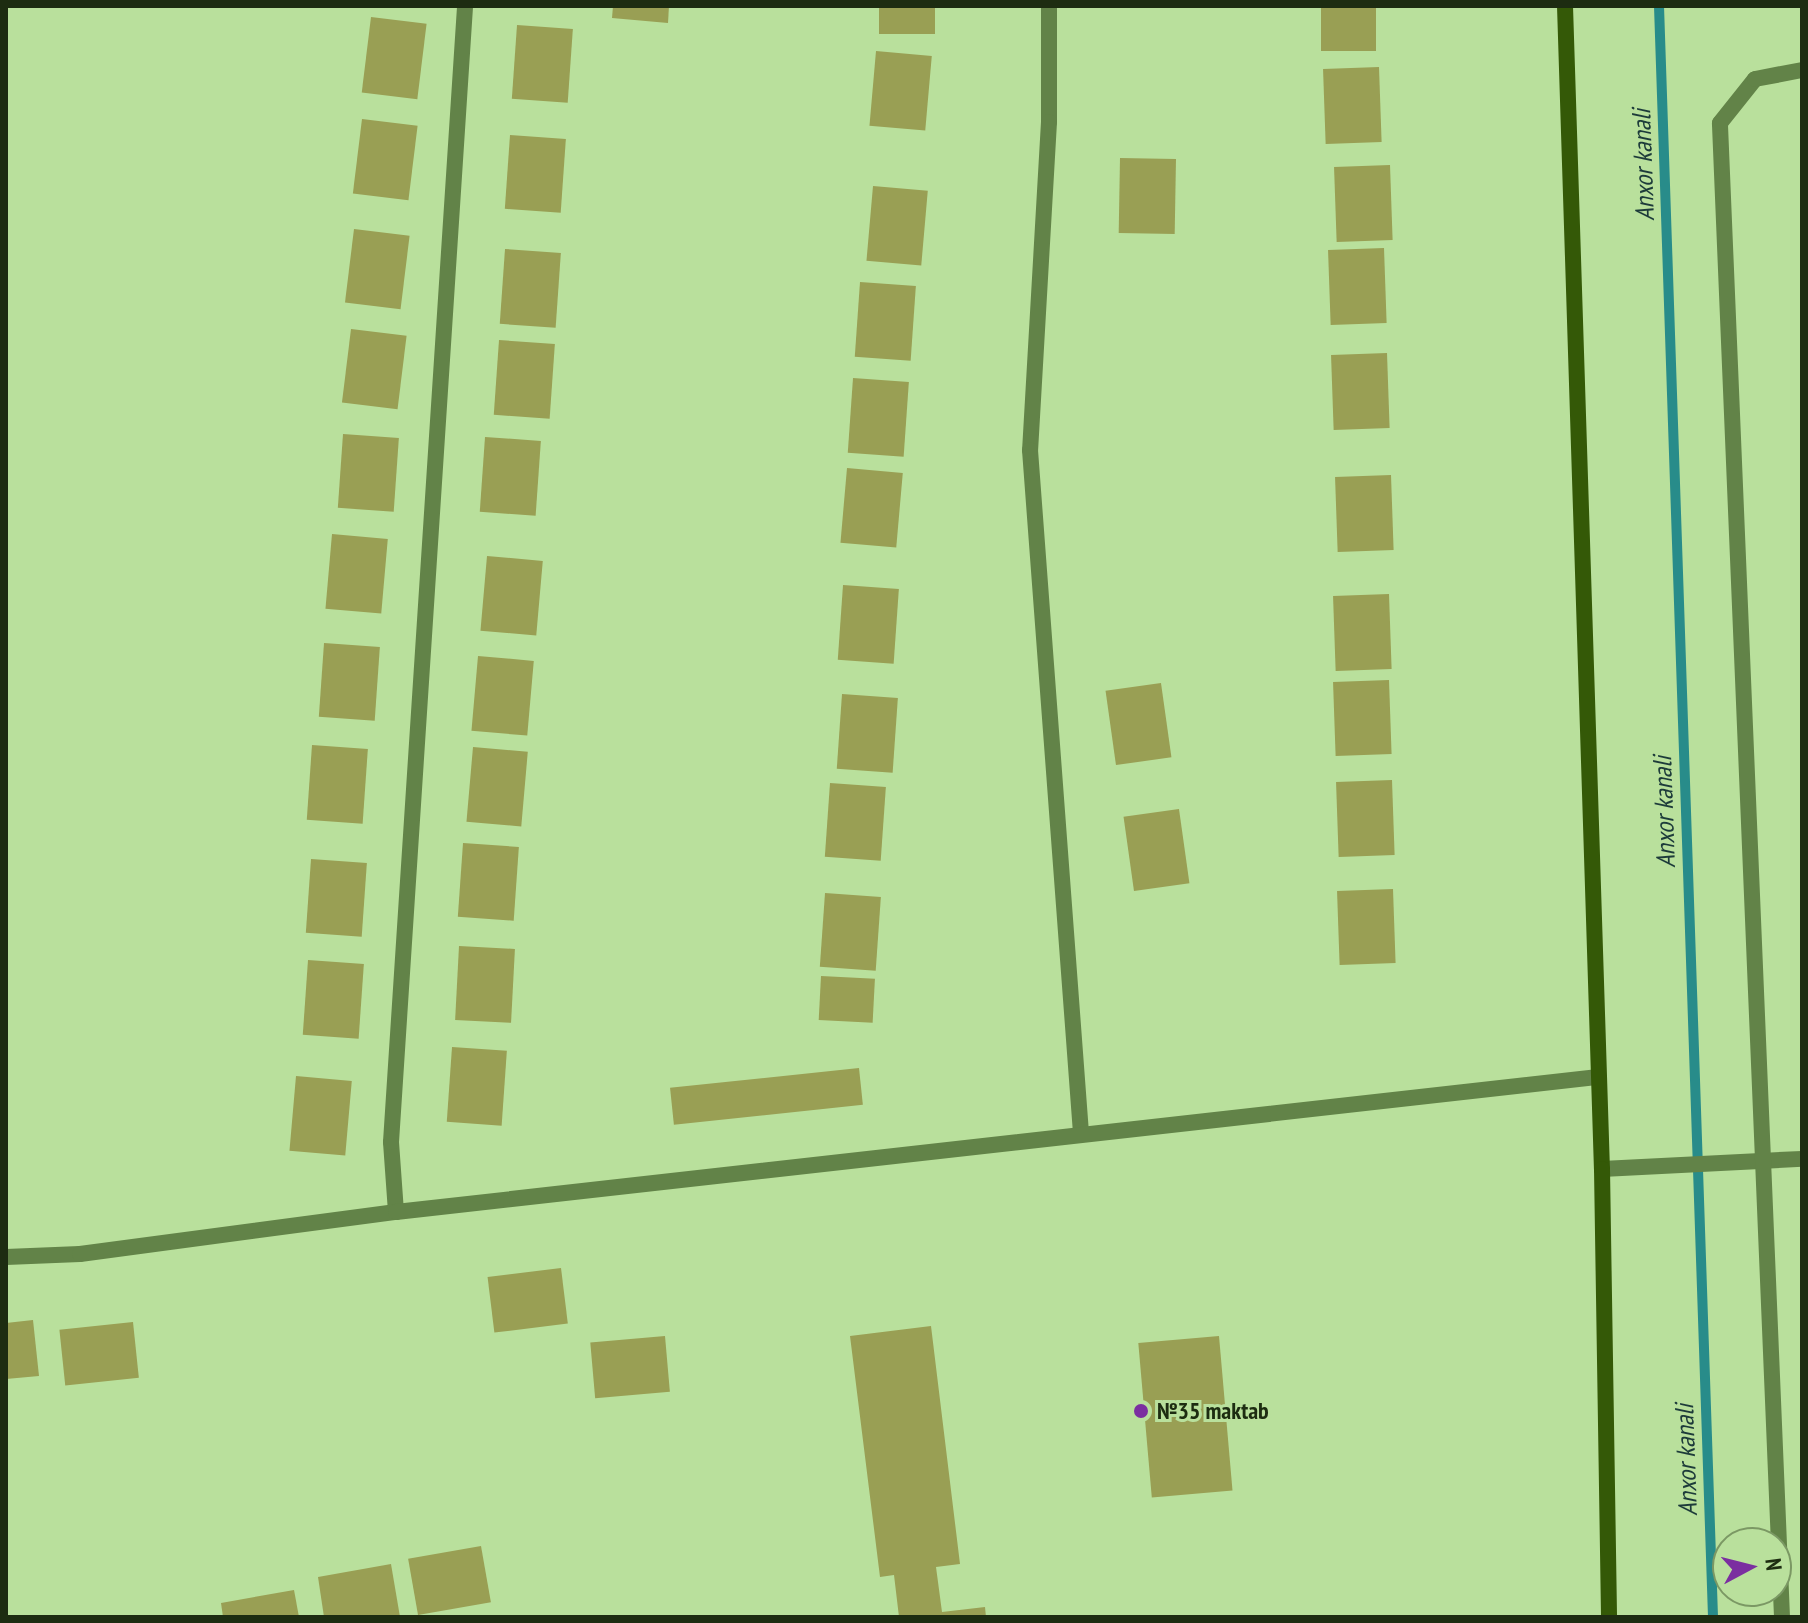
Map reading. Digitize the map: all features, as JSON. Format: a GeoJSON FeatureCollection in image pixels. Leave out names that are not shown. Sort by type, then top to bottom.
{"type":"FeatureCollection","features":[{"type":"Feature","properties":{"kind":"street"},"geometry":{"type":"LineString","coordinates":[[396,1212],[391,1142],[465,6]]}},
{"type":"Feature","properties":{"kind":"street"},"geometry":{"type":"LineString","coordinates":[[1049,6],[1049,122],[1030,450],[1081,1133]]}},
{"type":"Feature","properties":{"kind":"street"},"geometry":{"type":"LineString","coordinates":[[1565,6],[1602,1169],[1609,1617]]}},
{"type":"Feature","properties":{"kind":"street"},"geometry":{"type":"LineString","coordinates":[[1782,1617],[1767,1160],[1720,123],[1755,79],[1802,70]]}},
{"type":"Feature","properties":{"kind":"street"},"geometry":{"type":"LineString","coordinates":[[6,1257],[80,1254],[396,1212],[1598,1077]]}},
{"type":"Feature","properties":{"kind":"street"},"geometry":{"type":"LineString","coordinates":[[1602,1169],[1802,1159]]}},
{"type":"Feature","properties":{"kind":"building"},"geometry":{"type":"Polygon","coordinates":[[[613,6],[669,6],[668,23],[612,18],[613,6]]]}},
{"type":"Feature","properties":{"kind":"building"},"geometry":{"type":"Polygon","coordinates":[[[879,6],[935,6],[935,34],[879,34],[879,6]]]}},
{"type":"Feature","properties":{"kind":"building"},"geometry":{"type":"Polygon","coordinates":[[[1321,6],[1376,6],[1376,51],[1321,51],[1321,6]]]}},
{"type":"Feature","properties":{"kind":"building"},"geometry":{"type":"Polygon","coordinates":[[[371,17],[427,24],[417,99],[362,92],[371,17]]]}},
{"type":"Feature","properties":{"kind":"building"},"geometry":{"type":"Polygon","coordinates":[[[517,25],[573,29],[568,103],[512,99],[517,25]]]}},
{"type":"Feature","properties":{"kind":"building"},"geometry":{"type":"Polygon","coordinates":[[[876,51],[932,56],[925,131],[869,126],[876,51]]]}},
{"type":"Feature","properties":{"kind":"building"},"geometry":{"type":"Polygon","coordinates":[[[1379,67],[1382,142],[1326,144],[1323,69],[1379,67]]]}},
{"type":"Feature","properties":{"kind":"building"},"geometry":{"type":"Polygon","coordinates":[[[362,119],[418,126],[408,200],[353,193],[362,119]]]}},
{"type":"Feature","properties":{"kind":"building"},"geometry":{"type":"Polygon","coordinates":[[[510,135],[566,139],[561,213],[505,209],[510,135]]]}},
{"type":"Feature","properties":{"kind":"building"},"geometry":{"type":"Polygon","coordinates":[[[1120,158],[1176,159],[1175,234],[1119,233],[1120,158]]]}},
{"type":"Feature","properties":{"kind":"building"},"geometry":{"type":"Polygon","coordinates":[[[1390,165],[1393,240],[1337,242],[1334,167],[1390,165]]]}},
{"type":"Feature","properties":{"kind":"building"},"geometry":{"type":"Polygon","coordinates":[[[873,186],[928,191],[921,266],[866,261],[873,186]]]}},
{"type":"Feature","properties":{"kind":"building"},"geometry":{"type":"Polygon","coordinates":[[[354,229],[410,236],[401,309],[345,302],[354,229]]]}},
{"type":"Feature","properties":{"kind":"building"},"geometry":{"type":"Polygon","coordinates":[[[1384,248],[1387,323],[1331,325],[1328,250],[1384,248]]]}},
{"type":"Feature","properties":{"kind":"building"},"geometry":{"type":"Polygon","coordinates":[[[505,249],[561,253],[556,328],[500,324],[505,249]]]}},
{"type":"Feature","properties":{"kind":"building"},"geometry":{"type":"Polygon","coordinates":[[[860,282],[916,286],[911,361],[855,357],[860,282]]]}},
{"type":"Feature","properties":{"kind":"building"},"geometry":{"type":"Polygon","coordinates":[[[351,329],[407,336],[398,409],[342,402],[351,329]]]}},
{"type":"Feature","properties":{"kind":"building"},"geometry":{"type":"Polygon","coordinates":[[[499,340],[555,344],[550,419],[494,415],[499,340]]]}},
{"type":"Feature","properties":{"kind":"building"},"geometry":{"type":"Polygon","coordinates":[[[1387,353],[1390,428],[1334,430],[1331,355],[1387,353]]]}},
{"type":"Feature","properties":{"kind":"building"},"geometry":{"type":"Polygon","coordinates":[[[853,378],[909,382],[904,457],[848,453],[853,378]]]}},
{"type":"Feature","properties":{"kind":"building"},"geometry":{"type":"Polygon","coordinates":[[[343,434],[399,438],[394,512],[338,508],[343,434]]]}},
{"type":"Feature","properties":{"kind":"building"},"geometry":{"type":"Polygon","coordinates":[[[485,437],[541,441],[536,516],[480,512],[485,437]]]}},
{"type":"Feature","properties":{"kind":"building"},"geometry":{"type":"Polygon","coordinates":[[[847,468],[903,473],[896,548],[840,543],[847,468]]]}},
{"type":"Feature","properties":{"kind":"building"},"geometry":{"type":"Polygon","coordinates":[[[1391,475],[1394,550],[1338,552],[1335,477],[1391,475]]]}},
{"type":"Feature","properties":{"kind":"building"},"geometry":{"type":"Polygon","coordinates":[[[332,534],[388,539],[381,614],[325,609],[332,534]]]}},
{"type":"Feature","properties":{"kind":"building"},"geometry":{"type":"Polygon","coordinates":[[[487,556],[543,561],[536,636],[480,631],[487,556]]]}},
{"type":"Feature","properties":{"kind":"building"},"geometry":{"type":"Polygon","coordinates":[[[843,585],[899,589],[894,664],[838,660],[843,585]]]}},
{"type":"Feature","properties":{"kind":"building"},"geometry":{"type":"Polygon","coordinates":[[[1389,594],[1392,669],[1336,671],[1333,596],[1389,594]]]}},
{"type":"Feature","properties":{"kind":"building"},"geometry":{"type":"Polygon","coordinates":[[[324,643],[380,647],[375,721],[319,717],[324,643]]]}},
{"type":"Feature","properties":{"kind":"building"},"geometry":{"type":"Polygon","coordinates":[[[478,656],[534,661],[527,736],[471,731],[478,656]]]}},
{"type":"Feature","properties":{"kind":"building"},"geometry":{"type":"Polygon","coordinates":[[[1389,680],[1392,754],[1336,756],[1333,682],[1389,680]]]}},
{"type":"Feature","properties":{"kind":"building"},"geometry":{"type":"Polygon","coordinates":[[[1161,683],[1171,757],[1116,765],[1106,691],[1161,683]]]}},
{"type":"Feature","properties":{"kind":"building"},"geometry":{"type":"Polygon","coordinates":[[[842,694],[898,698],[893,773],[837,769],[842,694]]]}},
{"type":"Feature","properties":{"kind":"building"},"geometry":{"type":"Polygon","coordinates":[[[312,745],[368,749],[363,824],[307,820],[312,745]]]}},
{"type":"Feature","properties":{"kind":"building"},"geometry":{"type":"Polygon","coordinates":[[[473,747],[528,752],[521,827],[466,822],[473,747]]]}},
{"type":"Feature","properties":{"kind":"building"},"geometry":{"type":"Polygon","coordinates":[[[1392,780],[1395,855],[1339,857],[1336,782],[1392,780]]]}},
{"type":"Feature","properties":{"kind":"building"},"geometry":{"type":"Polygon","coordinates":[[[830,783],[886,787],[881,861],[825,857],[830,783]]]}},
{"type":"Feature","properties":{"kind":"building"},"geometry":{"type":"Polygon","coordinates":[[[1179,809],[1189,883],[1134,891],[1124,817],[1179,809]]]}},
{"type":"Feature","properties":{"kind":"building"},"geometry":{"type":"Polygon","coordinates":[[[463,843],[519,847],[514,921],[458,917],[463,843]]]}},
{"type":"Feature","properties":{"kind":"building"},"geometry":{"type":"Polygon","coordinates":[[[311,859],[367,863],[362,937],[306,933],[311,859]]]}},
{"type":"Feature","properties":{"kind":"building"},"geometry":{"type":"Polygon","coordinates":[[[1393,889],[1396,963],[1340,965],[1337,891],[1393,889]]]}},
{"type":"Feature","properties":{"kind":"building"},"geometry":{"type":"Polygon","coordinates":[[[825,893],[881,897],[876,971],[820,967],[825,893]]]}},
{"type":"Feature","properties":{"kind":"building"},"geometry":{"type":"Polygon","coordinates":[[[459,946],[515,949],[511,1023],[455,1020],[459,946]]]}},
{"type":"Feature","properties":{"kind":"building"},"geometry":{"type":"Polygon","coordinates":[[[308,960],[364,964],[359,1039],[303,1035],[308,960]]]}},
{"type":"Feature","properties":{"kind":"building"},"geometry":{"type":"Polygon","coordinates":[[[821,976],[875,979],[873,1023],[819,1020],[821,976]]]}},
{"type":"Feature","properties":{"kind":"building"},"geometry":{"type":"Polygon","coordinates":[[[452,1047],[507,1051],[502,1126],[447,1122],[452,1047]]]}},
{"type":"Feature","properties":{"kind":"building"},"geometry":{"type":"Polygon","coordinates":[[[859,1068],[863,1105],[674,1125],[670,1088],[859,1068]]]}},
{"type":"Feature","properties":{"kind":"building"},"geometry":{"type":"Polygon","coordinates":[[[296,1076],[352,1081],[345,1156],[289,1151],[296,1076]]]}},
{"type":"Feature","properties":{"kind":"building"},"geometry":{"type":"Polygon","coordinates":[[[561,1268],[568,1324],[494,1333],[488,1277],[561,1268]]]}},
{"type":"Feature","properties":{"kind":"building"},"geometry":{"type":"Polygon","coordinates":[[[33,1320],[39,1376],[6,1379],[6,1323],[33,1320]]]}},
{"type":"Feature","properties":{"kind":"building"},"geometry":{"type":"Polygon","coordinates":[[[133,1322],[139,1378],[65,1385],[59,1330],[133,1322]]]}},
{"type":"Feature","properties":{"kind":"building"},"geometry":{"type":"Polygon","coordinates":[[[931,1326],[960,1564],[936,1567],[942,1612],[985,1607],[986,1617],[899,1617],[894,1575],[880,1577],[850,1336],[931,1326]]]}},
{"type":"Feature","properties":{"kind":"building"},"geometry":{"type":"Polygon","coordinates":[[[665,1336],[670,1392],[595,1398],[590,1343],[665,1336]]]}},
{"type":"Feature","properties":{"kind":"building"},"geometry":{"type":"Polygon","coordinates":[[[1219,1336],[1233,1490],[1152,1497],[1138,1343],[1219,1336]]]}},
{"type":"Feature","properties":{"kind":"building"},"geometry":{"type":"Polygon","coordinates":[[[481,1546],[491,1602],[418,1615],[408,1559],[481,1546]]]}},
{"type":"Feature","properties":{"kind":"building"},"geometry":{"type":"Polygon","coordinates":[[[391,1564],[400,1617],[324,1617],[318,1577],[391,1564]]]}},
{"type":"Feature","properties":{"kind":"building"},"geometry":{"type":"Polygon","coordinates":[[[294,1590],[299,1617],[223,1617],[221,1603],[294,1590]]]}},
{"type":"Feature","properties":{"kind":"waterway","name":"Anxor kanali"},"geometry":{"type":"LineString","coordinates":[[1659,6],[1713,1617]]}},
{"type":"Feature","properties":{"kind":"place","name":"№35 maktab"},"geometry":{"type":"Point","coordinates":[1141,1411]}}]}
